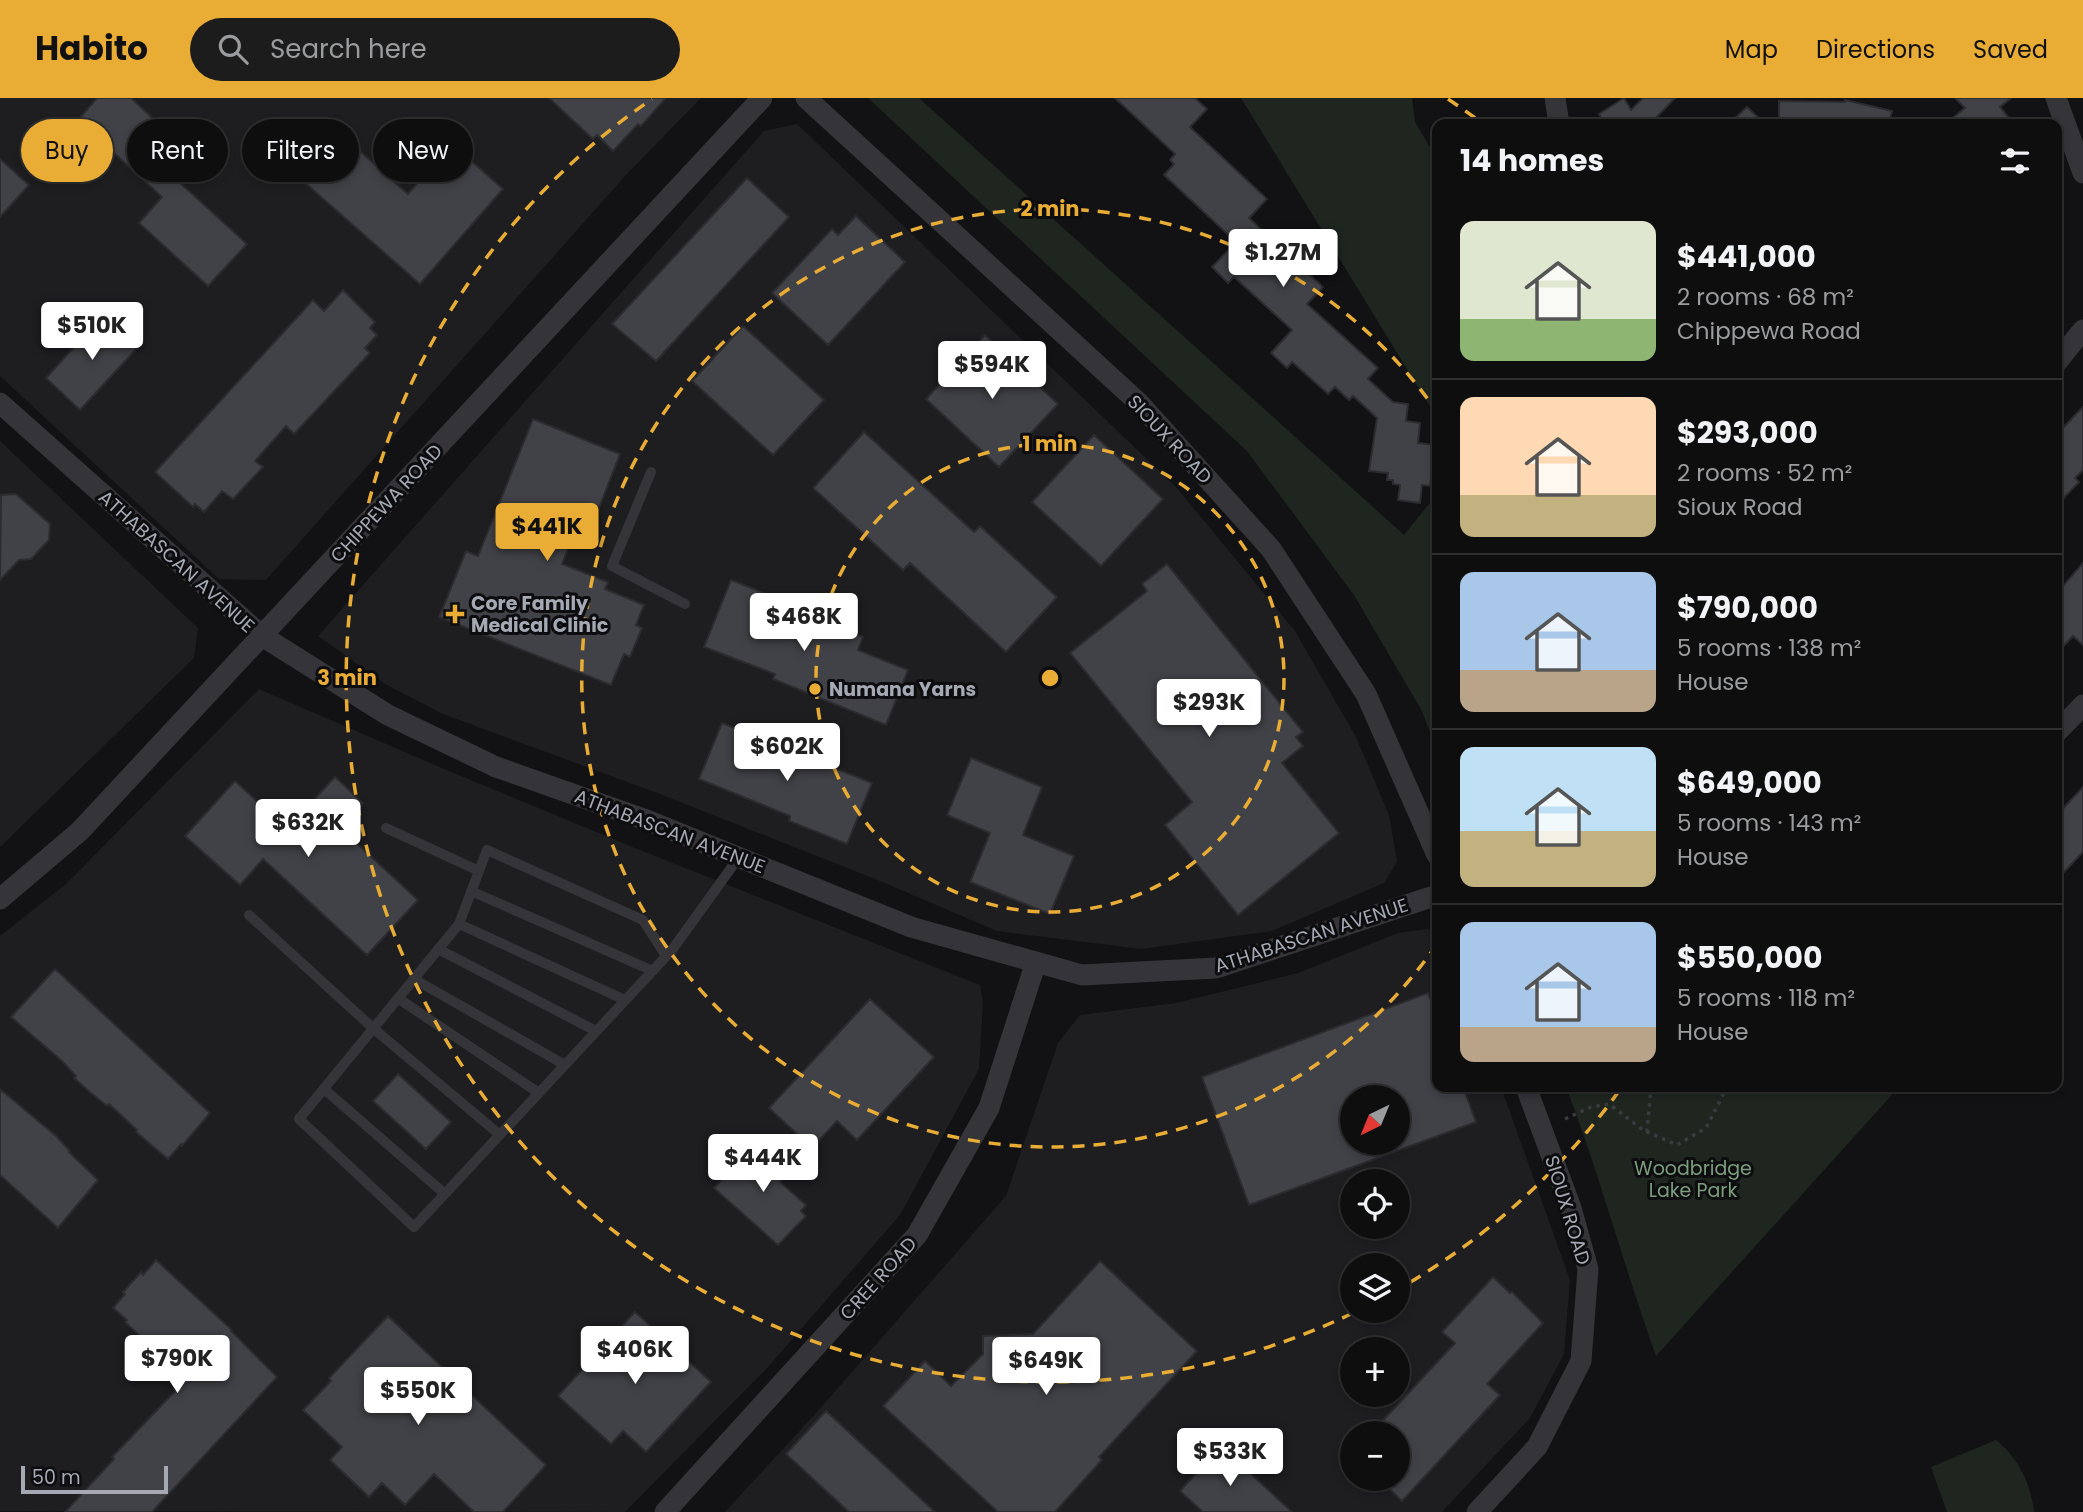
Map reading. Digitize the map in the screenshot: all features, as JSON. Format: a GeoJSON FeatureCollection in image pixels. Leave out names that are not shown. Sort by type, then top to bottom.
{"type":"FeatureCollection","features":[{"type":"Feature","properties":{"kind":"street","name":"CHIPPEWA ROAD"},"geometry":{"type":"LineString","coordinates":[[0,899],[80,831],[762,98]]}},
{"type":"Feature","properties":{"kind":"street","name":"SIOUX ROAD"},"geometry":{"type":"LineString","coordinates":[[806,98],[1139,403],[1271,549],[1366,694],[1432,844]]}},
{"type":"Feature","properties":{"kind":"street"},"geometry":{"type":"LineString","coordinates":[[1555,98],[1558,119]]}},
{"type":"Feature","properties":{"kind":"street"},"geometry":{"type":"LineString","coordinates":[[2056,98],[2083,173]]}},
{"type":"Feature","properties":{"kind":"street"},"geometry":{"type":"LineString","coordinates":[[2062,356],[2083,330]]}},
{"type":"Feature","properties":{"kind":"street","name":"ATHABASCAN AVENUE"},"geometry":{"type":"LineString","coordinates":[[0,403],[262,636],[388,715],[496,767],[649,821],[911,927],[1082,975],[1216,968],[1432,897]]}},
{"type":"Feature","properties":{"kind":"street"},"geometry":{"type":"LineString","coordinates":[[2062,727],[2083,705]]}},
{"type":"Feature","properties":{"kind":"street","name":"CREE ROAD"},"geometry":{"type":"LineString","coordinates":[[665,1512],[917,1236],[989,1108],[1036,962]]}},
{"type":"Feature","properties":{"kind":"street","name":"SIOUX ROAD"},"geometry":{"type":"LineString","coordinates":[[1477,1512],[1538,1447],[1581,1361],[1588,1269],[1571,1208],[1528,1092]]}},
{"type":"Feature","properties":{"kind":"lane"},"geometry":{"type":"LineString","coordinates":[[651,472],[612,566],[685,604]]}},
{"type":"Feature","properties":{"kind":"lane"},"geometry":{"type":"LineString","coordinates":[[386,828],[479,871]]}},
{"type":"Feature","properties":{"kind":"lane"},"geometry":{"type":"LineString","coordinates":[[666,956],[643,920],[488,850],[458,924],[299,1119],[414,1227],[653,971],[666,956],[739,857]]}},
{"type":"Feature","properties":{"kind":"lane"},"geometry":{"type":"LineString","coordinates":[[471,891],[653,971]]}},
{"type":"Feature","properties":{"kind":"lane"},"geometry":{"type":"LineString","coordinates":[[249,915],[374,1029],[500,1135]]}},
{"type":"Feature","properties":{"kind":"lane"},"geometry":{"type":"LineString","coordinates":[[458,924],[625,1000]]}},
{"type":"Feature","properties":{"kind":"lane"},"geometry":{"type":"LineString","coordinates":[[439,949],[596,1031]]}},
{"type":"Feature","properties":{"kind":"lane"},"geometry":{"type":"LineString","coordinates":[[414,979],[565,1065]]}},
{"type":"Feature","properties":{"kind":"lane"},"geometry":{"type":"LineString","coordinates":[[399,999],[539,1093]]}},
{"type":"Feature","properties":{"kind":"lane"},"geometry":{"type":"LineString","coordinates":[[324,1089],[444,1194]]}},
{"type":"Feature","properties":{"kind":"path"},"geometry":{"type":"LineString","coordinates":[[1645,1131],[1650,1092]]}},
{"type":"Feature","properties":{"kind":"path"},"geometry":{"type":"LineString","coordinates":[[1565,1119],[1591,1107],[1609,1104],[1645,1131],[1677,1145],[1706,1128],[1724,1092]]}},
{"type":"Feature","properties":{"kind":"shaded area"},"geometry":{"type":"Polygon","coordinates":[[[0,98],[701,98],[626,175],[266,580],[219,579],[0,376],[0,98]]]}},
{"type":"Feature","properties":{"kind":"shaded area"},"geometry":{"type":"Polygon","coordinates":[[[797,124],[1176,487],[1295,631],[1356,737],[1389,815],[1397,862],[1384,883],[1272,931],[1141,949],[997,931],[885,883],[660,794],[443,714],[385,684],[318,636],[764,131],[797,124]]]}},
{"type":"Feature","properties":{"kind":"shaded area"},"geometry":{"type":"Polygon","coordinates":[[[0,441],[198,628],[194,658],[0,847],[0,441]]]}},
{"type":"Feature","properties":{"kind":"shaded area"},"geometry":{"type":"Polygon","coordinates":[[[259,689],[635,848],[980,985],[983,1003],[979,1069],[900,1215],[768,1367],[625,1512],[0,1511],[0,936],[66,884],[259,689]]]}},
{"type":"Feature","properties":{"kind":"shaded area"},"geometry":{"type":"Polygon","coordinates":[[[1428,929],[1432,933],[1432,1092],[1503,1092],[1570,1280],[1564,1354],[1530,1418],[1442,1512],[725,1512],[816,1413],[1006,1196],[1058,1043],[1080,1015],[1176,1003],[1298,973],[1398,933],[1428,929]]]}},
{"type":"Feature","properties":{"kind":"green space"},"geometry":{"type":"Polygon","coordinates":[[[868,98],[919,98],[1404,535],[1432,500],[1432,737],[1422,711],[1354,595],[1247,451],[868,98]]]}},
{"type":"Feature","properties":{"kind":"green space"},"geometry":{"type":"Polygon","coordinates":[[[1241,98],[1412,98],[1415,122],[1432,151],[1432,410],[1241,98]]]}},
{"type":"Feature","properties":{"kind":"green space","name":"Woodbridge Lake Park"},"geometry":{"type":"Polygon","coordinates":[[[1568,1092],[1894,1092],[1656,1356],[1568,1092]]]}},
{"type":"Feature","properties":{"kind":"green space"},"geometry":{"type":"Polygon","coordinates":[[[1996,1440],[2011,1455],[2022,1472],[2030,1491],[2034,1512],[1947,1512],[1931,1467],[1996,1440]]]}},
{"type":"Feature","properties":{"kind":"building"},"geometry":{"type":"Polygon","coordinates":[[[97,98],[131,98],[153,119],[127,119],[127,165],[113,152],[113,119],[79,119],[97,98]]]}},
{"type":"Feature","properties":{"kind":"building"},"geometry":{"type":"Polygon","coordinates":[[[549,98],[666,98],[641,126],[638,124],[613,151],[597,135],[593,139],[549,98]]]}},
{"type":"Feature","properties":{"kind":"building"},"geometry":{"type":"Polygon","coordinates":[[[1115,98],[1195,98],[1207,109],[1190,127],[1267,199],[1249,218],[1323,287],[1307,304],[1378,368],[1368,379],[1393,402],[1408,404],[1406,421],[1420,423],[1418,443],[1432,445],[1430,486],[1422,485],[1420,503],[1398,500],[1400,485],[1393,484],[1393,480],[1387,480],[1388,473],[1369,471],[1377,418],[1353,396],[1349,400],[1335,387],[1328,394],[1292,362],[1287,368],[1271,353],[1292,330],[1234,277],[1228,283],[1212,267],[1236,242],[1164,175],[1174,164],[1170,160],[1175,154],[1115,98]]]}},
{"type":"Feature","properties":{"kind":"building"},"geometry":{"type":"Polygon","coordinates":[[[1624,98],[1631,110],[1643,98],[1675,98],[1655,119],[1602,119],[1599,114],[1624,98]]]}},
{"type":"Feature","properties":{"kind":"building"},"geometry":{"type":"Polygon","coordinates":[[[1955,98],[2011,98],[2000,107],[2008,119],[1951,119],[1965,108],[1955,98]]]}},
{"type":"Feature","properties":{"kind":"building"},"geometry":{"type":"Polygon","coordinates":[[[1779,101],[1845,102],[1892,111],[1890,119],[1779,119],[1779,101]]]}},
{"type":"Feature","properties":{"kind":"building"},"geometry":{"type":"Polygon","coordinates":[[[1747,107],[1760,119],[1734,119],[1747,107]]]}},
{"type":"Feature","properties":{"kind":"building"},"geometry":{"type":"Polygon","coordinates":[[[359,150],[373,163],[373,182],[395,182],[408,194],[419,182],[473,182],[473,163],[503,189],[420,284],[304,182],[359,182],[359,150]]]}},
{"type":"Feature","properties":{"kind":"building"},"geometry":{"type":"Polygon","coordinates":[[[0,159],[21,178],[21,182],[29,185],[0,217],[0,159]]]}},
{"type":"Feature","properties":{"kind":"building"},"geometry":{"type":"Polygon","coordinates":[[[747,178],[789,217],[656,361],[612,324],[747,178]]]}},
{"type":"Feature","properties":{"kind":"building"},"geometry":{"type":"Polygon","coordinates":[[[146,182],[179,182],[247,244],[208,286],[139,223],[162,197],[146,182]]]}},
{"type":"Feature","properties":{"kind":"building"},"geometry":{"type":"Polygon","coordinates":[[[856,216],[905,262],[828,345],[772,293],[832,229],[838,235],[856,216]]]}},
{"type":"Feature","properties":{"kind":"building"},"geometry":{"type":"Polygon","coordinates":[[[343,290],[375,322],[370,328],[377,335],[365,348],[370,353],[294,434],[286,426],[255,461],[263,467],[233,499],[222,491],[204,512],[195,504],[193,507],[155,472],[313,300],[324,311],[343,290]]]}},
{"type":"Feature","properties":{"kind":"building"},"geometry":{"type":"Polygon","coordinates":[[[103,315],[138,347],[80,410],[46,378],[103,315]]]}},
{"type":"Feature","properties":{"kind":"building"},"geometry":{"type":"Polygon","coordinates":[[[743,326],[824,400],[773,455],[692,381],[743,326]]]}},
{"type":"Feature","properties":{"kind":"building"},"geometry":{"type":"Polygon","coordinates":[[[985,335],[1058,404],[999,467],[926,399],[985,335]]]}},
{"type":"Feature","properties":{"kind":"building"},"geometry":{"type":"Polygon","coordinates":[[[2083,407],[2083,470],[2075,478],[2079,482],[2062,500],[2062,429],[2083,407]]]}},
{"type":"Feature","properties":{"kind":"building"},"geometry":{"type":"Polygon","coordinates":[[[533,419],[620,454],[594,521],[581,516],[562,564],[608,582],[605,589],[644,605],[636,625],[642,628],[630,657],[624,654],[611,685],[439,617],[466,551],[478,556],[533,419]]]}},
{"type":"Feature","properties":{"kind":"building"},"geometry":{"type":"Polygon","coordinates":[[[864,432],[974,532],[980,526],[1057,597],[1006,652],[910,563],[903,570],[813,488],[864,432]]]}},
{"type":"Feature","properties":{"kind":"building"},"geometry":{"type":"Polygon","coordinates":[[[1094,435],[1163,499],[1101,566],[1032,502],[1094,435]]]}},
{"type":"Feature","properties":{"kind":"building"},"geometry":{"type":"Polygon","coordinates":[[[16,494],[50,524],[49,540],[31,559],[19,560],[0,580],[1,495],[16,494]]]}},
{"type":"Feature","properties":{"kind":"building"},"geometry":{"type":"Polygon","coordinates":[[[2083,563],[2083,645],[2073,636],[2062,648],[2062,587],[2083,563]]]}},
{"type":"Feature","properties":{"kind":"building"},"geometry":{"type":"Polygon","coordinates":[[[1167,564],[1303,732],[1296,737],[1303,746],[1282,763],[1339,833],[1238,915],[1165,825],[1192,802],[1070,653],[1147,591],[1142,584],[1167,564]]]}},
{"type":"Feature","properties":{"kind":"building"},"geometry":{"type":"Polygon","coordinates":[[[731,580],[803,608],[801,613],[863,637],[858,650],[908,670],[886,725],[773,679],[775,674],[704,647],[731,580]]]}},
{"type":"Feature","properties":{"kind":"building"},"geometry":{"type":"Polygon","coordinates":[[[722,723],[872,783],[847,844],[789,821],[790,816],[699,779],[722,723]]]}},
{"type":"Feature","properties":{"kind":"building"},"geometry":{"type":"Polygon","coordinates":[[[971,758],[1042,787],[1023,835],[1074,856],[1050,914],[970,882],[990,833],[947,815],[971,758]]]}},
{"type":"Feature","properties":{"kind":"building"},"geometry":{"type":"Polygon","coordinates":[[[335,777],[363,803],[340,828],[418,900],[367,955],[263,859],[240,885],[185,836],[235,781],[276,819],[281,812],[292,823],[335,777]]]}},
{"type":"Feature","properties":{"kind":"building"},"geometry":{"type":"Polygon","coordinates":[[[2083,787],[2083,852],[2064,872],[2062,870],[2062,810],[2083,787]]]}},
{"type":"Feature","properties":{"kind":"building"},"geometry":{"type":"Polygon","coordinates":[[[55,969],[210,1113],[168,1159],[109,1104],[107,1106],[74,1078],[76,1076],[62,1061],[11,1017],[55,969]]]}},
{"type":"Feature","properties":{"kind":"building"},"geometry":{"type":"Polygon","coordinates":[[[1428,993],[1432,1003],[1432,1092],[1465,1092],[1476,1122],[1410,1146],[1410,1085],[1340,1085],[1340,1155],[1386,1155],[1347,1169],[1340,1169],[1340,1172],[1249,1205],[1202,1077],[1428,993]]]}},
{"type":"Feature","properties":{"kind":"building"},"geometry":{"type":"Polygon","coordinates":[[[870,999],[934,1057],[857,1140],[837,1121],[812,1148],[769,1108],[870,999]]]}},
{"type":"Feature","properties":{"kind":"building"},"geometry":{"type":"Polygon","coordinates":[[[398,1074],[451,1122],[426,1149],[373,1101],[398,1074]]]}},
{"type":"Feature","properties":{"kind":"building"},"geometry":{"type":"Polygon","coordinates":[[[0,1089],[56,1136],[98,1180],[58,1228],[0,1175],[0,1089]]]}},
{"type":"Feature","properties":{"kind":"building"},"geometry":{"type":"Polygon","coordinates":[[[755,1143],[788,1173],[780,1182],[806,1205],[801,1211],[806,1216],[778,1245],[714,1188],[755,1143]]]}},
{"type":"Feature","properties":{"kind":"building"},"geometry":{"type":"Polygon","coordinates":[[[156,1260],[232,1330],[277,1377],[152,1512],[65,1512],[114,1459],[112,1457],[182,1384],[166,1369],[170,1364],[113,1308],[125,1294],[123,1292],[156,1260]]]}},
{"type":"Feature","properties":{"kind":"building"},"geometry":{"type":"Polygon","coordinates":[[[1100,1261],[1197,1351],[1099,1457],[1102,1460],[1055,1512],[998,1512],[883,1406],[925,1361],[951,1386],[983,1354],[983,1336],[1033,1334],[1100,1261]]]}},
{"type":"Feature","properties":{"kind":"building"},"geometry":{"type":"Polygon","coordinates":[[[1493,1277],[1543,1323],[1487,1384],[1500,1395],[1402,1501],[1392,1491],[1410,1491],[1410,1421],[1382,1421],[1395,1407],[1410,1407],[1410,1391],[1455,1343],[1442,1332],[1493,1277]]]}},
{"type":"Feature","properties":{"kind":"building"},"geometry":{"type":"Polygon","coordinates":[[[635,1312],[711,1382],[646,1452],[623,1431],[611,1444],[558,1396],[635,1312]]]}},
{"type":"Feature","properties":{"kind":"building"},"geometry":{"type":"Polygon","coordinates":[[[388,1316],[546,1465],[503,1512],[474,1512],[434,1474],[405,1505],[382,1483],[369,1497],[330,1460],[342,1447],[303,1410],[331,1381],[329,1378],[388,1316]]]}},
{"type":"Feature","properties":{"kind":"building"},"geometry":{"type":"Polygon","coordinates":[[[826,1411],[935,1512],[849,1512],[786,1454],[826,1411]]]}},
{"type":"Feature","properties":{"kind":"building"},"geometry":{"type":"Polygon","coordinates":[[[1221,1446],[1292,1512],[1203,1512],[1180,1491],[1221,1446]]]}},
{"type":"Feature","properties":{"kind":"place","name":"Core Family Medical Clinic"},"geometry":{"type":"Point","coordinates":[455,614]}},
{"type":"Feature","properties":{"kind":"place","name":"Numana Yarns"},"geometry":{"type":"Point","coordinates":[815,689]}}]}
